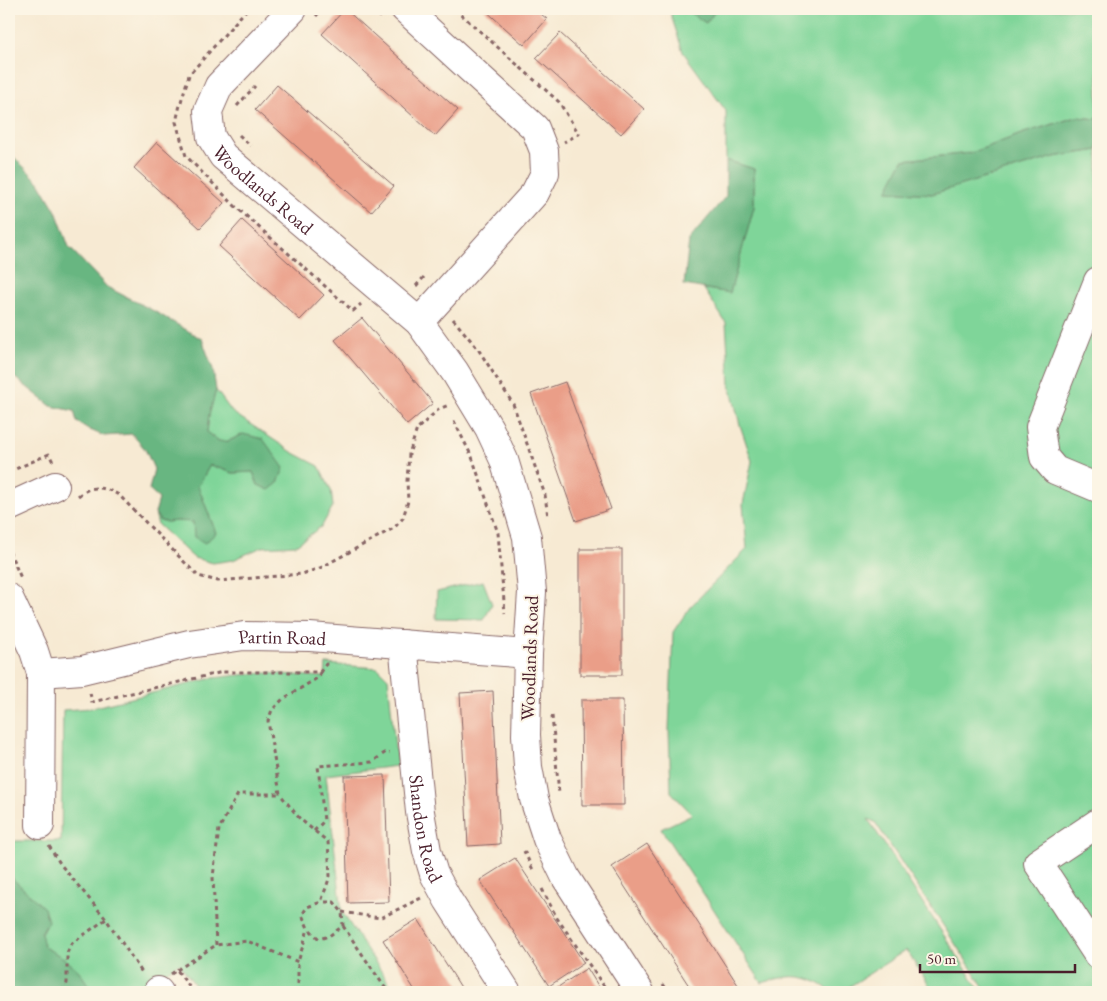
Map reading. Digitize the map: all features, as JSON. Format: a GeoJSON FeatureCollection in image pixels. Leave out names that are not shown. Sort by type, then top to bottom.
{"type":"FeatureCollection","features":[{"type":"Feature","properties":{"kind":"street"},"geometry":{"type":"LineString","coordinates":[[396,15],[535,128],[544,151],[545,173],[535,193],[419,322]]}},
{"type":"Feature","properties":{"kind":"street","name":"Woodlands Road"},"geometry":{"type":"LineString","coordinates":[[302,16],[219,86],[208,112],[211,136],[223,156],[419,322],[455,372],[460,405],[489,428],[504,460],[528,537],[532,592],[526,736],[528,767],[534,799],[547,839],[566,878],[649,984]]}},
{"type":"Feature","properties":{"kind":"street"},"geometry":{"type":"LineString","coordinates":[[1098,281],[1040,427],[1044,457],[1055,470],[1098,488]]}},
{"type":"Feature","properties":{"kind":"street"},"geometry":{"type":"LineString","coordinates":[[9,507],[65,492]]}},
{"type":"Feature","properties":{"kind":"street"},"geometry":{"type":"LineString","coordinates":[[9,598],[34,650],[41,673],[40,824]]}},
{"type":"Feature","properties":{"kind":"street","name":"Partin Road"},"geometry":{"type":"LineString","coordinates":[[41,673],[82,670],[189,644],[244,636],[310,637],[528,654]]}},
{"type":"Feature","properties":{"kind":"street","name":"Shandon Road"},"geometry":{"type":"LineString","coordinates":[[403,644],[420,812],[427,851],[434,874],[507,992]]}},
{"type":"Feature","properties":{"kind":"street"},"geometry":{"type":"LineString","coordinates":[[1098,823],[1038,863],[1098,955]]}},
{"type":"Feature","properties":{"kind":"path"},"geometry":{"type":"LineString","coordinates":[[302,16],[322,9]]}},
{"type":"Feature","properties":{"kind":"path"},"geometry":{"type":"LineString","coordinates":[[372,9],[396,15]]}},
{"type":"Feature","properties":{"kind":"path"},"geometry":{"type":"LineString","coordinates":[[455,9],[559,102],[579,134],[562,143]]}},
{"type":"Feature","properties":{"kind":"path"},"geometry":{"type":"LineString","coordinates":[[236,108],[261,79]]}},
{"type":"Feature","properties":{"kind":"path"},"geometry":{"type":"LineString","coordinates":[[238,134],[253,147]]}},
{"type":"Feature","properties":{"kind":"path"},"geometry":{"type":"LineString","coordinates":[[416,286],[429,272]]}},
{"type":"Feature","properties":{"kind":"path"},"geometry":{"type":"LineString","coordinates":[[452,318],[478,349],[513,404],[545,495],[549,524]]}},
{"type":"Feature","properties":{"kind":"path"},"geometry":{"type":"LineString","coordinates":[[65,492],[81,493],[94,488],[106,488],[119,495],[198,576],[218,581],[302,574],[320,568],[394,528],[403,518],[408,501],[409,454],[417,430],[439,409],[460,405],[472,457],[498,533],[505,618]]}},
{"type":"Feature","properties":{"kind":"path"},"geometry":{"type":"LineString","coordinates":[[321,902],[330,876],[328,842],[300,819],[280,794],[268,721],[272,710],[283,699],[319,677],[326,664],[336,664]]}},
{"type":"Feature","properties":{"kind":"path"},"geometry":{"type":"LineString","coordinates":[[88,685],[92,702],[223,672],[320,672]]}},
{"type":"Feature","properties":{"kind":"path"},"geometry":{"type":"LineString","coordinates":[[552,710],[560,797]]}},
{"type":"Feature","properties":{"kind":"path"},"geometry":{"type":"LineString","coordinates":[[314,831],[324,821],[318,766],[372,762],[386,752],[413,749]]}},
{"type":"Feature","properties":{"kind":"path"},"geometry":{"type":"LineString","coordinates":[[216,945],[213,878],[219,829],[238,794],[280,794]]}},
{"type":"Feature","properties":{"kind":"path"},"geometry":{"type":"LineString","coordinates":[[61,865],[106,919],[152,987],[158,992]]}},
{"type":"Feature","properties":{"kind":"path"},"geometry":{"type":"LineString","coordinates":[[342,912],[380,918],[442,888]]}},
{"type":"Feature","properties":{"kind":"path"},"geometry":{"type":"LineString","coordinates":[[344,926],[329,936],[319,939],[308,928],[302,915],[307,907],[321,902],[334,902],[342,912],[344,926],[388,992]]}},
{"type":"Feature","properties":{"kind":"path"},"geometry":{"type":"LineString","coordinates":[[64,992],[67,983],[66,953],[70,944],[106,919]]}},
{"type":"Feature","properties":{"kind":"path"},"geometry":{"type":"LineString","coordinates":[[298,992],[298,962],[308,928]]}},
{"type":"Feature","properties":{"kind":"path"},"geometry":{"type":"LineString","coordinates":[[177,970],[216,945],[246,941],[298,962]]}},
{"type":"Feature","properties":{"kind":"path"},"geometry":{"type":"LineString","coordinates":[[649,984],[668,992]]}},
{"type":"Feature","properties":{"kind":"green space"},"geometry":{"type":"Polygon","coordinates":[[[669,9],[684,9],[706,23],[717,9],[1098,9],[1098,119],[1076,117],[1024,133],[971,153],[903,160],[888,191],[932,194],[1054,157],[1098,150],[1098,992],[987,992],[875,822],[868,819],[981,992],[934,992],[906,950],[841,992],[830,990],[809,979],[796,977],[762,983],[661,829],[692,814],[671,792],[669,730],[673,632],[690,607],[747,549],[743,504],[752,461],[740,425],[730,385],[726,323],[704,289],[730,292],[754,207],[754,169],[726,160],[726,111],[683,52],[669,9]]]}},
{"type":"Feature","properties":{"kind":"green space"},"geometry":{"type":"Polygon","coordinates":[[[684,9],[717,9],[706,23],[684,9]]]}},
{"type":"Feature","properties":{"kind":"green space"},"geometry":{"type":"Polygon","coordinates":[[[1077,117],[1098,119],[1098,150],[1054,157],[932,194],[887,191],[903,160],[971,153],[1024,133],[1077,117]]]}},
{"type":"Feature","properties":{"kind":"green space"},"geometry":{"type":"Polygon","coordinates":[[[9,152],[39,182],[56,211],[69,247],[107,287],[154,311],[202,339],[213,369],[216,390],[209,415],[207,432],[217,440],[225,442],[243,434],[263,439],[284,468],[278,483],[269,490],[258,485],[253,472],[233,473],[210,465],[198,486],[216,533],[205,543],[194,537],[193,522],[160,521],[155,513],[159,499],[149,490],[154,469],[145,449],[132,434],[104,436],[90,430],[77,422],[74,411],[51,406],[9,373],[9,152]]]}},
{"type":"Feature","properties":{"kind":"green space"},"geometry":{"type":"Polygon","coordinates":[[[726,160],[754,169],[754,207],[730,293],[684,285],[689,240],[726,196],[726,160]]]}},
{"type":"Feature","properties":{"kind":"green space"},"geometry":{"type":"Polygon","coordinates":[[[216,390],[232,412],[292,452],[319,466],[331,490],[333,506],[322,526],[296,545],[262,547],[233,560],[213,563],[194,558],[158,525],[155,513],[160,521],[193,522],[216,533],[198,486],[210,465],[233,473],[253,472],[258,485],[243,434],[224,442],[217,440],[207,432],[209,415],[216,390]]]}},
{"type":"Feature","properties":{"kind":"green space"},"geometry":{"type":"Polygon","coordinates":[[[483,581],[492,604],[484,620],[436,619],[437,592],[483,581]]]}},
{"type":"Feature","properties":{"kind":"green space"},"geometry":{"type":"Polygon","coordinates":[[[326,664],[378,668],[388,678],[397,766],[326,775],[342,912],[395,992],[200,992],[179,963],[138,992],[9,992],[9,843],[16,841],[61,841],[63,710],[91,708],[213,678],[266,673],[325,677],[326,664]]]}},
{"type":"Feature","properties":{"kind":"green space"},"geometry":{"type":"Polygon","coordinates":[[[9,868],[13,879],[44,908],[48,921],[41,933],[44,947],[64,958],[79,971],[93,992],[9,992],[9,868]]]}},
{"type":"Feature","properties":{"kind":"building"},"geometry":{"type":"Polygon","coordinates":[[[345,9],[458,110],[435,136],[322,34],[345,9]]]}},
{"type":"Feature","properties":{"kind":"building"},"geometry":{"type":"Polygon","coordinates":[[[484,9],[535,9],[547,19],[524,45],[484,9]]]}},
{"type":"Feature","properties":{"kind":"building"},"geometry":{"type":"Polygon","coordinates":[[[560,33],[644,109],[621,134],[536,58],[560,33]]]}},
{"type":"Feature","properties":{"kind":"building"},"geometry":{"type":"Polygon","coordinates":[[[277,85],[394,186],[371,212],[255,110],[277,85]]]}},
{"type":"Feature","properties":{"kind":"building"},"geometry":{"type":"Polygon","coordinates":[[[157,142],[224,203],[200,228],[134,168],[157,142]]]}},
{"type":"Feature","properties":{"kind":"building"},"geometry":{"type":"Polygon","coordinates":[[[242,220],[324,295],[300,320],[219,246],[242,220]]]}},
{"type":"Feature","properties":{"kind":"building"},"geometry":{"type":"Polygon","coordinates":[[[362,318],[433,403],[407,425],[335,340],[362,318]]]}},
{"type":"Feature","properties":{"kind":"building"},"geometry":{"type":"Polygon","coordinates":[[[565,382],[611,509],[576,521],[531,394],[565,382]]]}},
{"type":"Feature","properties":{"kind":"building"},"geometry":{"type":"Polygon","coordinates":[[[580,549],[622,549],[622,675],[580,675],[580,549]]]}},
{"type":"Feature","properties":{"kind":"building"},"geometry":{"type":"Polygon","coordinates":[[[493,691],[500,844],[468,846],[460,693],[493,691]]]}},
{"type":"Feature","properties":{"kind":"building"},"geometry":{"type":"Polygon","coordinates":[[[581,700],[623,700],[624,805],[582,805],[581,700]]]}},
{"type":"Feature","properties":{"kind":"building"},"geometry":{"type":"Polygon","coordinates":[[[385,775],[389,902],[348,903],[344,776],[385,775]]]}},
{"type":"Feature","properties":{"kind":"building"},"geometry":{"type":"Polygon","coordinates":[[[647,844],[738,985],[728,992],[693,992],[612,867],[647,844]]]}},
{"type":"Feature","properties":{"kind":"building"},"geometry":{"type":"Polygon","coordinates":[[[515,858],[584,963],[549,986],[480,880],[515,858]]]}},
{"type":"Feature","properties":{"kind":"building"},"geometry":{"type":"Polygon","coordinates":[[[418,919],[464,992],[416,992],[383,940],[418,919]]]}},
{"type":"Feature","properties":{"kind":"building"},"geometry":{"type":"Polygon","coordinates":[[[587,968],[602,992],[552,991],[587,968]]]}}]}
